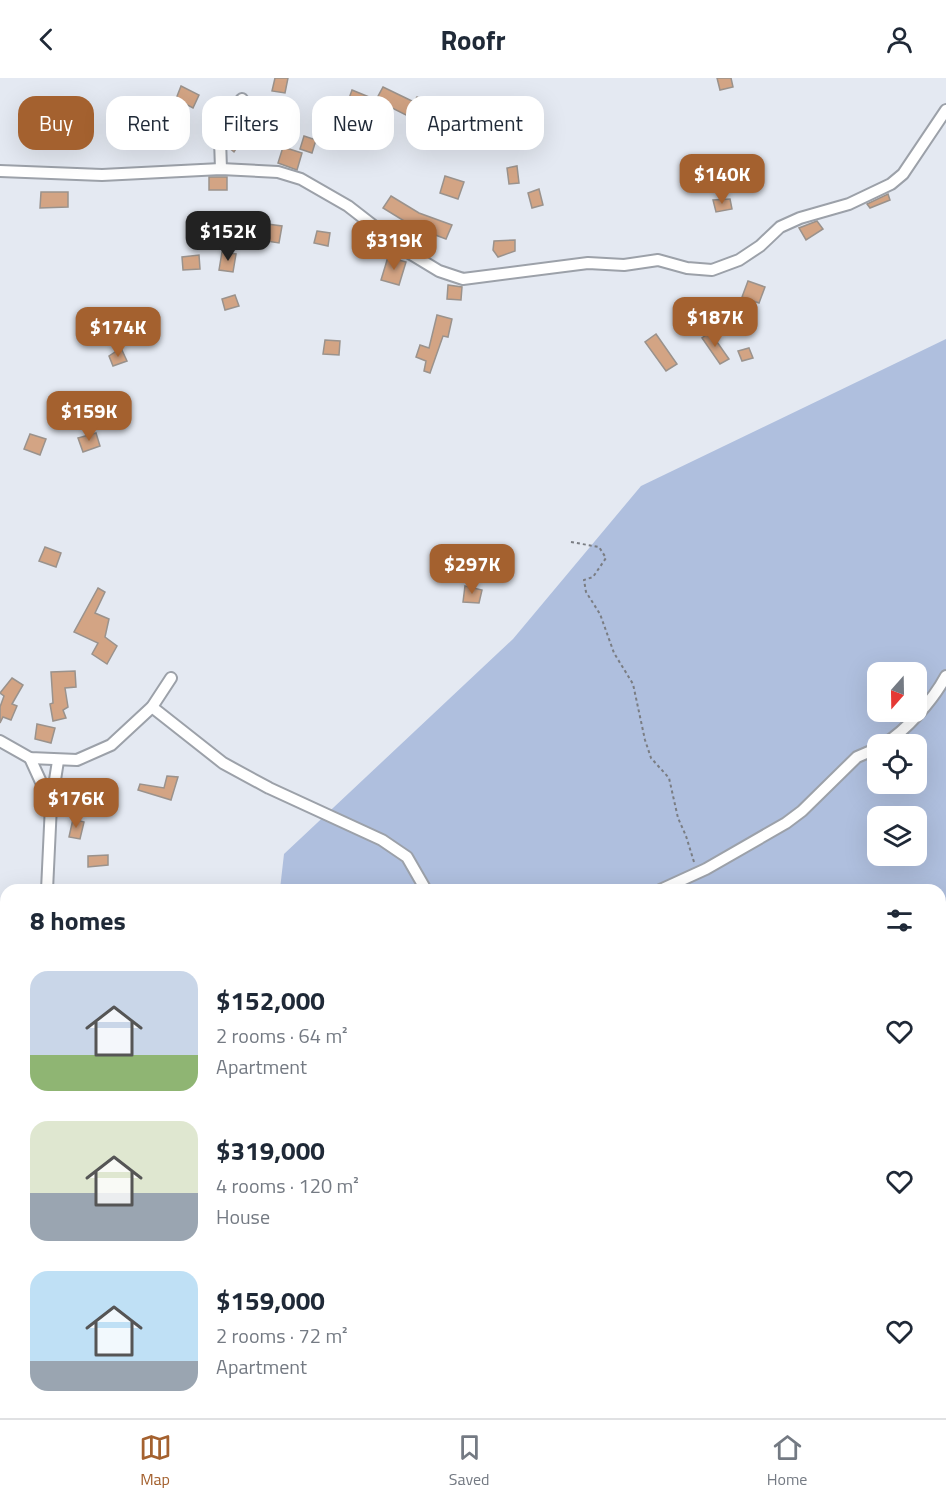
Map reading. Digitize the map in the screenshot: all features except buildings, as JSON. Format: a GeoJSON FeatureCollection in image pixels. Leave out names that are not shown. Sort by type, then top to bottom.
{"type":"FeatureCollection","features":[{"type":"Feature","properties":{"kind":"street"},"geometry":{"type":"LineString","coordinates":[[0,171],[102,175],[221,169],[278,172],[301,179],[348,206],[406,251],[439,271],[463,279],[588,263],[624,264],[658,260],[687,268],[712,270],[739,260],[760,246],[780,227],[800,218],[849,204],[891,184],[903,174],[946,110]]}},
{"type":"Feature","properties":{"kind":"street"},"geometry":{"type":"LineString","coordinates":[[220,150],[221,169]]}},
{"type":"Feature","properties":{"kind":"street"},"geometry":{"type":"LineString","coordinates":[[897,734],[926,705],[946,676]]}},
{"type":"Feature","properties":{"kind":"street"},"geometry":{"type":"LineString","coordinates":[[0,741],[30,758],[76,760],[111,745],[152,707],[171,678]]}},
{"type":"Feature","properties":{"kind":"street"},"geometry":{"type":"LineString","coordinates":[[152,707],[223,763],[269,788],[382,840],[407,857],[423,884]]}},
{"type":"Feature","properties":{"kind":"street"},"geometry":{"type":"LineString","coordinates":[[673,884],[698,873],[786,823],[802,811],[857,757],[867,753]]}},
{"type":"Feature","properties":{"kind":"street"},"geometry":{"type":"LineString","coordinates":[[30,758],[51,805]]}},
{"type":"Feature","properties":{"kind":"street"},"geometry":{"type":"LineString","coordinates":[[47,884],[51,805],[58,761]]}},
{"type":"Feature","properties":{"kind":"path"},"geometry":{"type":"LineString","coordinates":[[571,542],[599,547],[606,558],[593,577],[584,580],[586,592],[600,614],[614,653],[633,684],[651,758],[669,778],[678,818],[698,873]]}},
{"type":"Feature","properties":{"kind":"shaded area"},"geometry":{"type":"Polygon","coordinates":[[[946,339],[946,884],[281,884],[284,854],[513,639],[641,486],[946,339]]]}}]}
